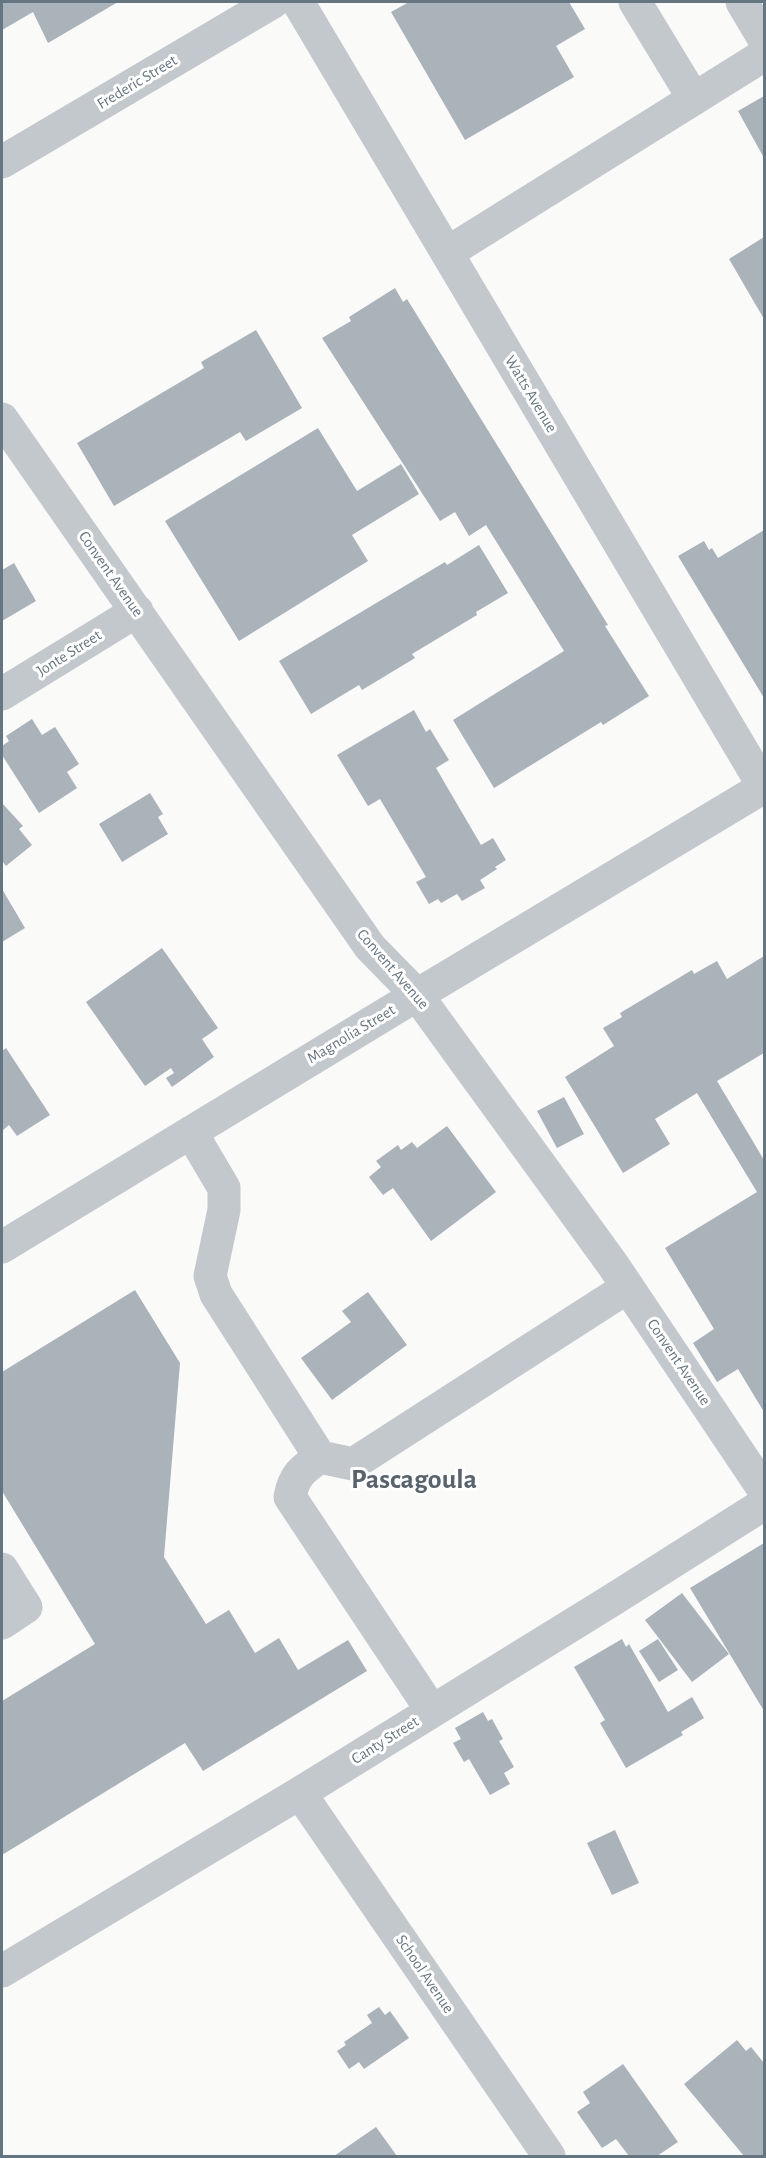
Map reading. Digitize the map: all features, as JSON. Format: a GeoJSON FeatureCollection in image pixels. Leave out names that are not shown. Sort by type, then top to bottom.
{"type":"FeatureCollection","features":[{"type":"Feature","properties":{"kind":"street","name":"Frederic Street"},"geometry":{"type":"LineString","coordinates":[[2,162],[273,2]]}},
{"type":"Feature","properties":{"kind":"street","name":"Watts Avenue"},"geometry":{"type":"LineString","coordinates":[[298,2],[765,787]]}},
{"type":"Feature","properties":{"kind":"street"},"geometry":{"type":"LineString","coordinates":[[635,2],[694,99]]}},
{"type":"Feature","properties":{"kind":"street"},"geometry":{"type":"LineString","coordinates":[[742,2],[765,39]]}},
{"type":"Feature","properties":{"kind":"street"},"geometry":{"type":"LineString","coordinates":[[447,253],[765,55]]}},
{"type":"Feature","properties":{"kind":"street","name":"Convent Avenue"},"geometry":{"type":"LineString","coordinates":[[2,419],[370,947],[417,994],[628,1287],[765,1490]]}},
{"type":"Feature","properties":{"kind":"street","name":"Jonte Street"},"geometry":{"type":"LineString","coordinates":[[2,694],[136,611]]}},
{"type":"Feature","properties":{"kind":"street","name":"Magnolia Street"},"geometry":{"type":"LineString","coordinates":[[2,1246],[417,994],[765,787]]}},
{"type":"Feature","properties":{"kind":"street"},"geometry":{"type":"LineString","coordinates":[[191,1132],[224,1188],[224,1210],[210,1276],[216,1294],[320,1457],[353,1464],[628,1287]]}},
{"type":"Feature","properties":{"kind":"street"},"geometry":{"type":"LineString","coordinates":[[320,1457],[302,1470],[293,1482],[290,1497],[432,1711]]}},
{"type":"Feature","properties":{"kind":"street","name":"Canty Street"},"geometry":{"type":"LineString","coordinates":[[2,1971],[300,1793],[765,1504]]}},
{"type":"Feature","properties":{"kind":"street"},"geometry":{"type":"LineString","coordinates":[[2,1569],[26,1607],[2,1623]]}},
{"type":"Feature","properties":{"kind":"street","name":"School Avenue"},"geometry":{"type":"LineString","coordinates":[[300,1793],[549,2157]]}},
{"type":"Feature","properties":{"kind":"building"},"geometry":{"type":"Polygon","coordinates":[[[2,2],[118,2],[48,43],[33,12],[2,30],[2,2]]]}},
{"type":"Feature","properties":{"kind":"building"},"geometry":{"type":"Polygon","coordinates":[[[409,2],[569,2],[585,29],[556,46],[574,77],[465,140],[391,12],[409,2]]]}},
{"type":"Feature","properties":{"kind":"building"},"geometry":{"type":"Polygon","coordinates":[[[764,96],[764,158],[738,111],[764,96]]]}},
{"type":"Feature","properties":{"kind":"building"},"geometry":{"type":"Polygon","coordinates":[[[764,237],[764,319],[729,259],[764,237]]]}},
{"type":"Feature","properties":{"kind":"building"},"geometry":{"type":"Polygon","coordinates":[[[395,288],[403,302],[407,299],[608,625],[605,626],[649,696],[603,725],[601,722],[494,788],[453,720],[564,651],[486,525],[469,536],[455,512],[440,521],[322,338],[351,321],[349,317],[395,288]]]}},
{"type":"Feature","properties":{"kind":"building"},"geometry":{"type":"Polygon","coordinates":[[[256,330],[302,408],[246,441],[240,432],[114,506],[77,443],[204,368],[201,362],[256,330]]]}},
{"type":"Feature","properties":{"kind":"building"},"geometry":{"type":"Polygon","coordinates":[[[318,428],[357,491],[401,464],[419,494],[352,535],[368,561],[239,641],[165,521],[318,428]]]}},
{"type":"Feature","properties":{"kind":"building"},"geometry":{"type":"Polygon","coordinates":[[[764,530],[764,698],[678,556],[704,541],[709,550],[712,548],[718,558],[764,530]]]}},
{"type":"Feature","properties":{"kind":"building"},"geometry":{"type":"Polygon","coordinates":[[[479,545],[508,593],[476,612],[477,615],[412,654],[415,658],[362,690],[359,685],[311,714],[279,661],[445,562],[447,565],[479,545]]]}},
{"type":"Feature","properties":{"kind":"building"},"geometry":{"type":"Polygon","coordinates":[[[14,563],[36,601],[2,621],[2,570],[14,563]]]}},
{"type":"Feature","properties":{"kind":"building"},"geometry":{"type":"Polygon","coordinates":[[[414,710],[426,732],[430,729],[449,760],[436,768],[481,845],[493,838],[506,860],[480,880],[485,888],[462,901],[457,894],[441,903],[438,899],[429,904],[416,882],[426,877],[380,799],[368,806],[337,755],[414,710]]]}},
{"type":"Feature","properties":{"kind":"building"},"geometry":{"type":"Polygon","coordinates":[[[32,719],[42,735],[55,727],[79,764],[67,772],[77,788],[39,813],[2,755],[2,746],[9,741],[6,736],[32,719]]]}},
{"type":"Feature","properties":{"kind":"building"},"geometry":{"type":"Polygon","coordinates":[[[150,793],[163,814],[158,817],[168,834],[122,862],[99,824],[150,793]]]}},
{"type":"Feature","properties":{"kind":"building"},"geometry":{"type":"Polygon","coordinates":[[[2,803],[23,826],[19,829],[32,845],[6,866],[2,861],[2,803]]]}},
{"type":"Feature","properties":{"kind":"building"},"geometry":{"type":"Polygon","coordinates":[[[2,889],[25,928],[2,942],[2,889]]]}},
{"type":"Feature","properties":{"kind":"building"},"geometry":{"type":"Polygon","coordinates":[[[162,948],[218,1028],[202,1039],[214,1057],[172,1087],[166,1078],[174,1073],[171,1068],[145,1086],[86,1002],[162,948]]]}},
{"type":"Feature","properties":{"kind":"building"},"geometry":{"type":"Polygon","coordinates":[[[764,956],[764,1053],[717,1081],[764,1160],[764,1412],[738,1369],[717,1382],[693,1343],[714,1329],[665,1248],[757,1192],[697,1093],[655,1119],[670,1144],[623,1173],[565,1077],[614,1046],[603,1028],[622,1017],[620,1013],[692,970],[694,974],[717,961],[727,979],[764,956]]]}},
{"type":"Feature","properties":{"kind":"building"},"geometry":{"type":"Polygon","coordinates":[[[6,1048],[50,1115],[17,1136],[9,1125],[2,1131],[2,1051],[6,1048]]]}},
{"type":"Feature","properties":{"kind":"building"},"geometry":{"type":"Polygon","coordinates":[[[564,1097],[584,1134],[557,1148],[537,1111],[564,1097]]]}},
{"type":"Feature","properties":{"kind":"building"},"geometry":{"type":"Polygon","coordinates":[[[447,1126],[496,1192],[431,1241],[393,1188],[383,1195],[369,1177],[381,1167],[376,1161],[398,1145],[401,1150],[412,1142],[417,1148],[447,1126]]]}},
{"type":"Feature","properties":{"kind":"building"},"geometry":{"type":"Polygon","coordinates":[[[135,1290],[180,1363],[164,1557],[206,1624],[229,1610],[255,1653],[279,1638],[298,1670],[348,1640],[367,1671],[203,1771],[185,1743],[2,1855],[2,1701],[95,1644],[2,1491],[2,1372],[135,1290]]]}},
{"type":"Feature","properties":{"kind":"building"},"geometry":{"type":"Polygon","coordinates":[[[368,1292],[407,1345],[332,1400],[301,1358],[351,1322],[342,1311],[368,1292]]]}},
{"type":"Feature","properties":{"kind":"building"},"geometry":{"type":"Polygon","coordinates":[[[764,1543],[764,1711],[690,1588],[764,1543]]]}},
{"type":"Feature","properties":{"kind":"building"},"geometry":{"type":"Polygon","coordinates":[[[682,1593],[729,1654],[692,1682],[645,1620],[682,1593]]]}},
{"type":"Feature","properties":{"kind":"building"},"geometry":{"type":"Polygon","coordinates":[[[622,1639],[626,1647],[629,1644],[668,1712],[692,1697],[704,1718],[681,1732],[683,1735],[626,1768],[600,1723],[605,1720],[574,1667],[622,1639]]]}},
{"type":"Feature","properties":{"kind":"building"},"geometry":{"type":"Polygon","coordinates":[[[658,1639],[678,1670],[659,1682],[639,1651],[658,1639]]]}},
{"type":"Feature","properties":{"kind":"building"},"geometry":{"type":"Polygon","coordinates":[[[483,1712],[488,1721],[492,1719],[503,1739],[499,1741],[514,1767],[504,1773],[510,1784],[490,1795],[469,1759],[464,1762],[453,1743],[461,1739],[455,1728],[483,1712]]]}},
{"type":"Feature","properties":{"kind":"building"},"geometry":{"type":"Polygon","coordinates":[[[615,1830],[639,1883],[612,1895],[587,1843],[615,1830]]]}},
{"type":"Feature","properties":{"kind":"building"},"geometry":{"type":"Polygon","coordinates":[[[379,2007],[385,2015],[390,2011],[409,2038],[364,2069],[359,2062],[349,2069],[337,2051],[346,2045],[344,2042],[372,2023],[367,2015],[379,2007]]]}},
{"type":"Feature","properties":{"kind":"building"},"geometry":{"type":"Polygon","coordinates":[[[737,2040],[746,2051],[751,2047],[764,2063],[764,2156],[744,2156],[684,2084],[737,2040]]]}},
{"type":"Feature","properties":{"kind":"building"},"geometry":{"type":"Polygon","coordinates":[[[623,2064],[678,2142],[657,2156],[629,2156],[616,2139],[602,2148],[577,2112],[590,2103],[583,2092],[623,2064]]]}},
{"type":"Feature","properties":{"kind":"building"},"geometry":{"type":"Polygon","coordinates":[[[376,2127],[397,2156],[334,2156],[376,2127]]]}},
{"type":"Feature","properties":{"kind":"district","name":"Pascagoula"},"geometry":{"type":"Point","coordinates":[414,1480]}}]}
